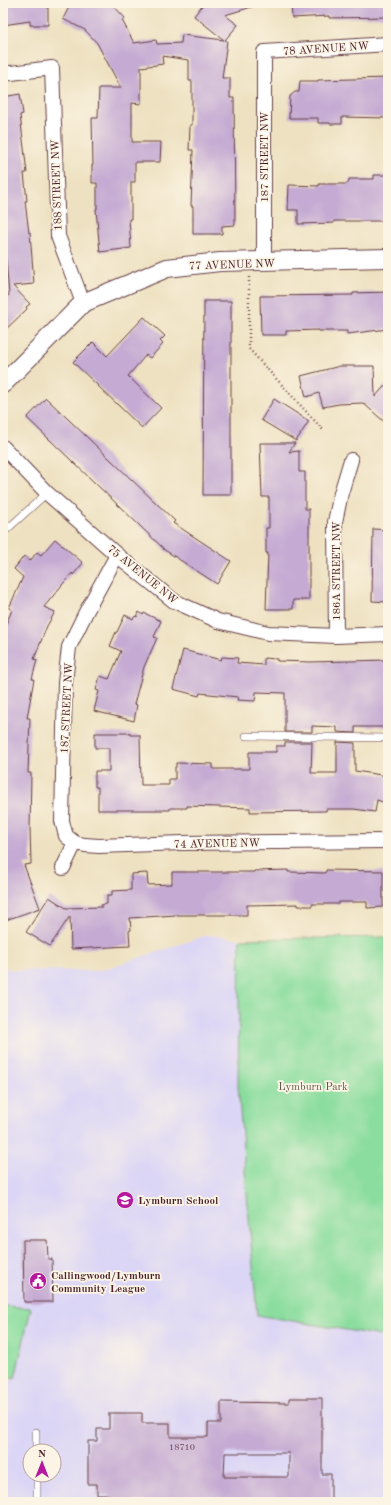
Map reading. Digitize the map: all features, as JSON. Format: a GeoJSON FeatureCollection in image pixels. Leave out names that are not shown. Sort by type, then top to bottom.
{"type":"FeatureCollection","features":[{"type":"Feature","properties":{"kind":"street","name":"78 AVENUE NW"},"geometry":{"type":"LineString","coordinates":[[264,52],[388,44]]}},
{"type":"Feature","properties":{"kind":"street","name":"187 STREET NW"},"geometry":{"type":"LineString","coordinates":[[264,52],[264,262]]}},
{"type":"Feature","properties":{"kind":"street","name":"188 STREET NW"},"geometry":{"type":"LineString","coordinates":[[3,74],[52,68],[58,236],[84,303]]}},
{"type":"Feature","properties":{"kind":"street","name":"77 AVENUE NW"},"geometry":{"type":"LineString","coordinates":[[84,303],[167,268],[220,262],[388,258]]}},
{"type":"Feature","properties":{"kind":"street"},"geometry":{"type":"LineString","coordinates":[[3,384],[84,303]]}},
{"type":"Feature","properties":{"kind":"street","name":"75 AVENUE NW"},"geometry":{"type":"LineString","coordinates":[[3,447],[48,493],[117,555],[174,601],[218,621],[268,633],[336,636],[388,634]]}},
{"type":"Feature","properties":{"kind":"street","name":"186A STREET NW"},"geometry":{"type":"LineString","coordinates":[[336,636],[335,522],[340,493],[351,460]]}},
{"type":"Feature","properties":{"kind":"street","name":"187 STREET NW"},"geometry":{"type":"LineString","coordinates":[[75,843],[66,836],[62,821],[65,683],[69,647],[117,555]]}},
{"type":"Feature","properties":{"kind":"street","name":"74 AVENUE NW"},"geometry":{"type":"LineString","coordinates":[[75,843],[99,846],[182,843],[387,841]]}},
{"type":"Feature","properties":{"kind":"street"},"geometry":{"type":"LineString","coordinates":[[63,868],[75,843]]}},
{"type":"Feature","properties":{"kind":"lane"},"geometry":{"type":"LineString","coordinates":[[3,533],[48,493]]}},
{"type":"Feature","properties":{"kind":"lane"},"geometry":{"type":"LineString","coordinates":[[246,736],[388,738]]}},
{"type":"Feature","properties":{"kind":"lane"},"geometry":{"type":"LineString","coordinates":[[36,1432],[36,1443]]}},
{"type":"Feature","properties":{"kind":"lane"},"geometry":{"type":"LineString","coordinates":[[37,1483],[37,1502]]}},
{"type":"Feature","properties":{"kind":"path"},"geometry":{"type":"LineString","coordinates":[[248,277],[248,349],[324,431]]}},
{"type":"Feature","properties":{"kind":"shaded area","name":"Lymburn School"},"geometry":{"type":"Polygon","coordinates":[[[208,935],[240,939],[238,1086],[257,1314],[388,1337],[388,1502],[3,1502],[3,966],[10,970],[99,971],[208,935]]]}},
{"type":"Feature","properties":{"kind":"green space","name":"Lymburn Park"},"geometry":{"type":"Polygon","coordinates":[[[388,937],[388,1337],[257,1315],[238,1086],[240,939],[388,937]]]}},
{"type":"Feature","properties":{"kind":"green space"},"geometry":{"type":"Polygon","coordinates":[[[3,1306],[31,1308],[15,1378],[3,1375],[3,1306]]]}},
{"type":"Feature","properties":{"kind":"building"},"geometry":{"type":"Polygon","coordinates":[[[3,3],[48,3],[48,25],[30,25],[30,21],[3,25],[3,3]]]}},
{"type":"Feature","properties":{"kind":"building"},"geometry":{"type":"Polygon","coordinates":[[[71,3],[111,3],[125,18],[122,20],[134,43],[156,40],[157,44],[181,43],[182,35],[224,40],[194,16],[204,3],[254,3],[255,6],[225,15],[238,25],[225,40],[227,41],[222,78],[230,78],[230,98],[234,98],[235,225],[222,226],[222,234],[193,234],[193,206],[191,206],[193,150],[189,150],[190,125],[192,125],[192,81],[189,81],[189,60],[162,56],[163,64],[141,67],[141,104],[132,103],[132,142],[161,142],[160,162],[135,162],[135,182],[131,182],[131,219],[129,219],[131,248],[100,252],[96,209],[97,183],[92,183],[92,118],[98,118],[99,88],[121,88],[97,43],[85,30],[63,19],[71,3]]]}},
{"type":"Feature","properties":{"kind":"building"},"geometry":{"type":"Polygon","coordinates":[[[291,3],[388,3],[388,17],[329,18],[329,16],[292,18],[291,3]]]}},
{"type":"Feature","properties":{"kind":"building"},"geometry":{"type":"Polygon","coordinates":[[[388,78],[388,118],[342,117],[342,124],[330,124],[318,123],[318,118],[289,118],[290,96],[295,92],[299,92],[300,81],[388,78]]]}},
{"type":"Feature","properties":{"kind":"building"},"geometry":{"type":"Polygon","coordinates":[[[20,94],[23,114],[20,115],[27,173],[24,173],[27,201],[25,201],[29,233],[30,232],[34,284],[13,286],[30,304],[26,307],[27,309],[3,332],[3,301],[9,295],[6,259],[3,259],[3,236],[5,236],[3,222],[3,97],[20,94]]]}},
{"type":"Feature","properties":{"kind":"building"},"geometry":{"type":"Polygon","coordinates":[[[374,175],[388,175],[388,221],[334,221],[334,223],[298,224],[298,210],[288,210],[289,185],[319,186],[319,184],[347,184],[349,179],[374,179],[374,175]]]}},
{"type":"Feature","properties":{"kind":"building"},"geometry":{"type":"Polygon","coordinates":[[[388,292],[388,329],[347,334],[347,331],[319,330],[286,331],[286,335],[261,335],[260,296],[353,295],[353,293],[388,292]]]}},
{"type":"Feature","properties":{"kind":"building"},"geometry":{"type":"Polygon","coordinates":[[[204,301],[231,301],[231,495],[203,495],[204,301]]]}},
{"type":"Feature","properties":{"kind":"building"},"geometry":{"type":"Polygon","coordinates":[[[144,317],[165,336],[160,341],[163,344],[150,358],[146,355],[128,376],[161,408],[142,428],[73,362],[93,342],[107,356],[144,317]]]}},
{"type":"Feature","properties":{"kind":"building"},"geometry":{"type":"Polygon","coordinates":[[[340,366],[374,366],[375,397],[388,382],[388,425],[363,403],[339,404],[323,407],[319,393],[306,397],[301,376],[340,366]]]}},
{"type":"Feature","properties":{"kind":"building"},"geometry":{"type":"Polygon","coordinates":[[[46,398],[175,521],[173,523],[231,561],[217,584],[163,549],[27,418],[46,398]]]}},
{"type":"Feature","properties":{"kind":"building"},"geometry":{"type":"Polygon","coordinates":[[[274,399],[309,421],[296,441],[261,420],[274,399]]]}},
{"type":"Feature","properties":{"kind":"building"},"geometry":{"type":"Polygon","coordinates":[[[260,443],[295,443],[289,452],[299,451],[299,472],[305,472],[305,509],[309,509],[309,600],[293,600],[293,609],[266,609],[268,553],[266,553],[266,528],[269,528],[269,497],[262,497],[260,443]]]}},
{"type":"Feature","properties":{"kind":"building"},"geometry":{"type":"Polygon","coordinates":[[[373,529],[388,530],[388,602],[372,601],[373,529]]]}},
{"type":"Feature","properties":{"kind":"building"},"geometry":{"type":"Polygon","coordinates":[[[55,539],[83,563],[73,575],[72,573],[44,607],[55,612],[47,626],[34,659],[37,660],[32,679],[34,679],[27,718],[30,718],[28,773],[31,773],[31,864],[24,865],[40,908],[3,921],[3,631],[12,610],[9,608],[23,577],[14,569],[24,556],[30,561],[37,552],[41,555],[55,539]]]}},
{"type":"Feature","properties":{"kind":"building"},"geometry":{"type":"Polygon","coordinates":[[[139,612],[143,615],[144,613],[161,621],[154,637],[157,638],[144,667],[134,704],[137,705],[134,721],[94,711],[99,691],[96,690],[100,676],[109,679],[121,651],[110,646],[116,632],[125,615],[133,619],[135,616],[137,617],[139,612]]]}},
{"type":"Feature","properties":{"kind":"building"},"geometry":{"type":"Polygon","coordinates":[[[183,650],[221,660],[222,657],[238,658],[237,663],[264,665],[264,658],[277,659],[277,661],[310,662],[388,660],[388,727],[355,727],[355,733],[337,732],[337,727],[312,726],[312,732],[285,732],[285,693],[256,692],[255,701],[237,700],[238,697],[200,693],[199,696],[173,689],[183,650]]]}},
{"type":"Feature","properties":{"kind":"building"},"geometry":{"type":"Polygon","coordinates":[[[95,733],[130,733],[130,735],[140,735],[141,785],[169,785],[169,779],[175,779],[176,763],[213,764],[213,769],[249,769],[249,752],[276,752],[276,746],[285,746],[285,742],[312,742],[311,773],[337,773],[337,742],[355,743],[355,771],[388,776],[388,804],[377,800],[375,812],[354,809],[326,809],[326,811],[250,812],[250,808],[187,806],[187,808],[170,808],[170,810],[98,810],[98,787],[95,787],[95,771],[109,771],[109,748],[95,748],[95,733]]]}},
{"type":"Feature","properties":{"kind":"building"},"geometry":{"type":"Polygon","coordinates":[[[288,870],[288,872],[324,873],[326,870],[383,871],[383,907],[367,908],[367,902],[339,902],[339,904],[312,904],[312,906],[298,906],[298,904],[247,905],[247,915],[176,915],[130,918],[130,946],[71,949],[70,916],[50,946],[26,932],[49,897],[66,908],[102,907],[101,905],[107,904],[107,895],[112,895],[112,891],[131,890],[131,874],[147,873],[148,885],[172,884],[172,872],[254,872],[288,870]]]}},
{"type":"Feature","properties":{"kind":"building","name":"Callingwood/Lymburn Community League"},"geometry":{"type":"Polygon","coordinates":[[[23,1240],[47,1240],[48,1259],[52,1259],[53,1302],[24,1302],[23,1240]]]}},
{"type":"Feature","properties":{"kind":"building"},"geometry":{"type":"Polygon","coordinates":[[[289,1398],[322,1398],[322,1474],[331,1474],[331,1502],[109,1502],[109,1495],[97,1495],[97,1484],[88,1484],[88,1441],[97,1441],[97,1429],[109,1429],[109,1413],[142,1413],[142,1423],[170,1423],[170,1437],[208,1437],[208,1423],[221,1423],[221,1402],[289,1403],[289,1398]],[[225,1453],[224,1477],[289,1477],[289,1453],[225,1453]]]}},
{"type":"Feature","properties":{"kind":"place","name":"Lymburn School"},"geometry":{"type":"Point","coordinates":[125,1200]}},
{"type":"Feature","properties":{"kind":"place","name":"Callingwood/Lymburn Community League"},"geometry":{"type":"Point","coordinates":[38,1281]}}]}
